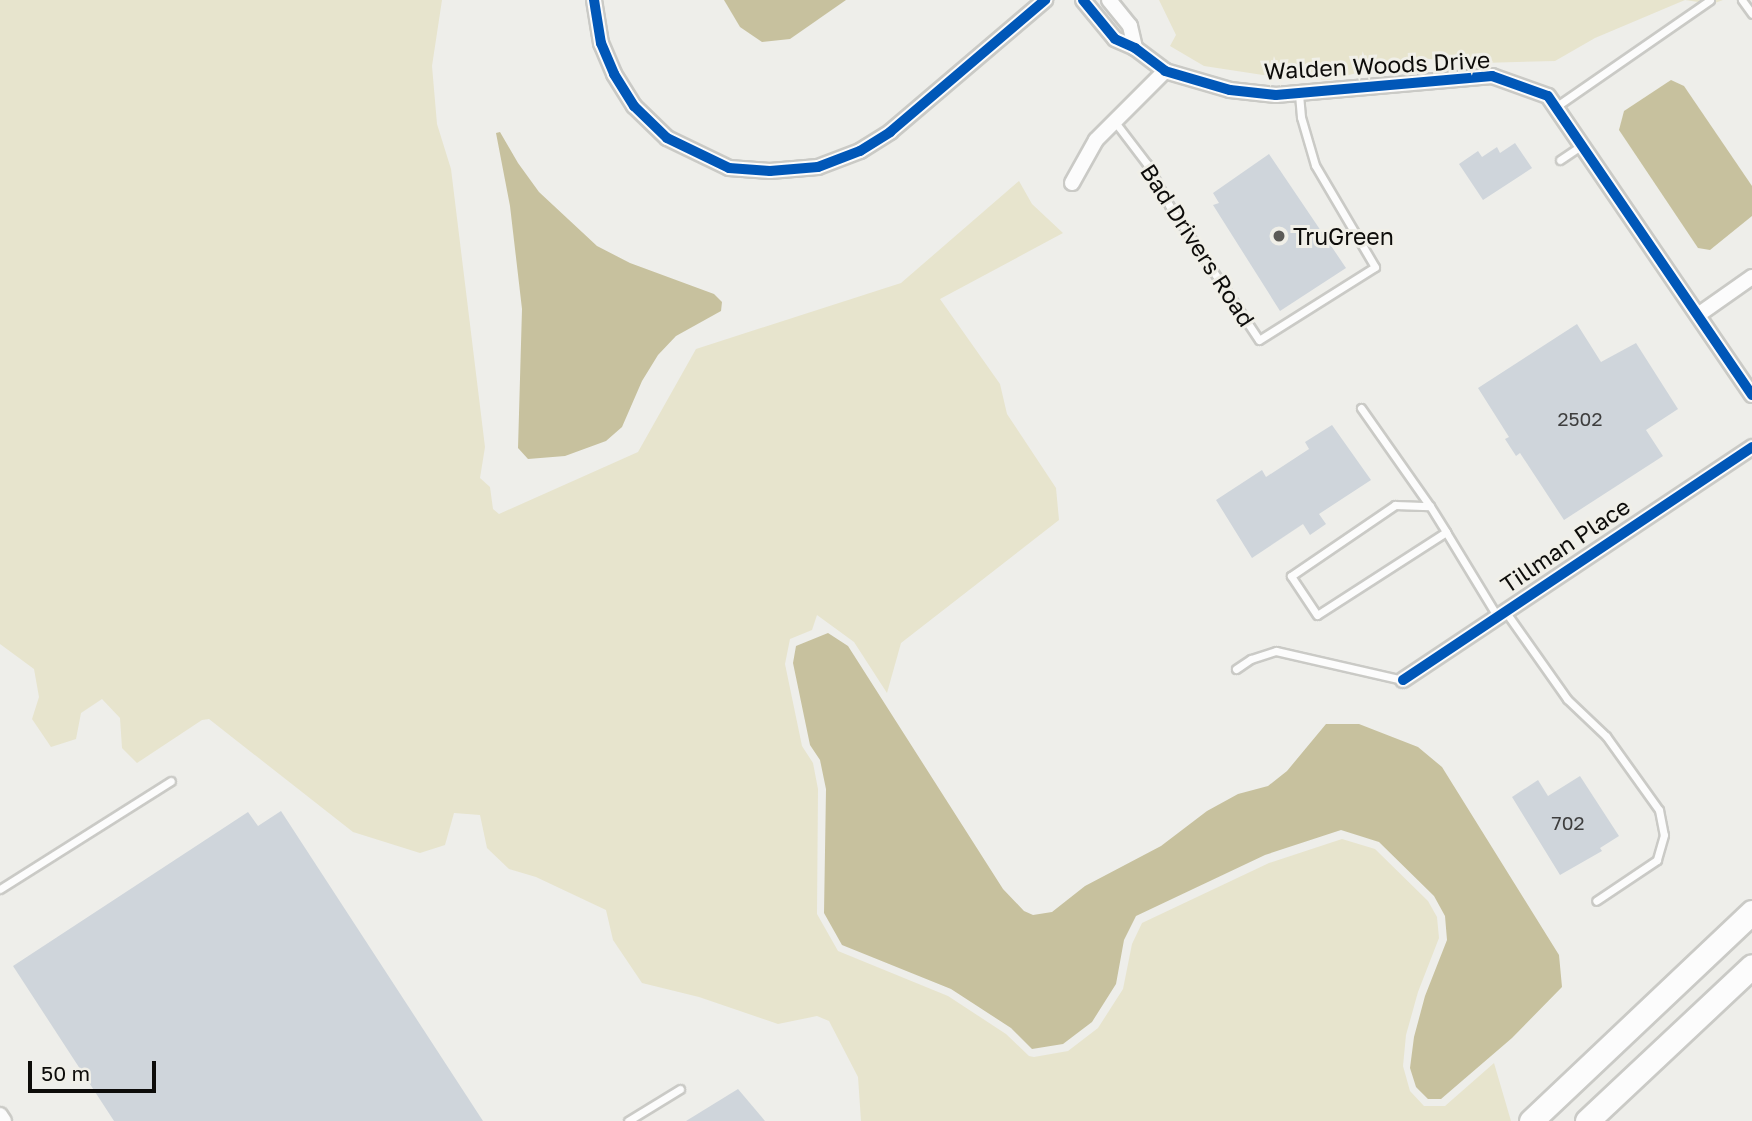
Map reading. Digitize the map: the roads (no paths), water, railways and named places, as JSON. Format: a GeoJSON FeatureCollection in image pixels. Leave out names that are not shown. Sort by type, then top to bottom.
{"type":"FeatureCollection","features":[{"type":"Feature","properties":{"kind":"main road"},"geometry":{"type":"LineString","coordinates":[[1531,1121],[1752,912]]}},
{"type":"Feature","properties":{"kind":"main road"},"geometry":{"type":"LineString","coordinates":[[1587,1121],[1752,966]]}},
{"type":"Feature","properties":{"kind":"street"},"geometry":{"type":"LineString","coordinates":[[594,0],[601,43],[614,74],[634,106],[667,138],[729,168],[770,171],[818,167],[860,151],[890,132],[1045,0]]}},
{"type":"Feature","properties":{"kind":"street","name":"Walden Woods Drive"},"geometry":{"type":"LineString","coordinates":[[1083,0],[1115,38],[1135,48],[1165,71],[1230,90],[1276,95],[1492,76],[1548,96],[1752,396]]}},
{"type":"Feature","properties":{"kind":"street"},"geometry":{"type":"LineString","coordinates":[[1108,0],[1130,26],[1135,48]]}},
{"type":"Feature","properties":{"kind":"street"},"geometry":{"type":"LineString","coordinates":[[1072,183],[1097,140],[1165,71]]}},
{"type":"Feature","properties":{"kind":"street"},"geometry":{"type":"LineString","coordinates":[[1698,315],[1751,278]]}},
{"type":"Feature","properties":{"kind":"street","name":"Tillman Place"},"geometry":{"type":"LineString","coordinates":[[1403,680],[1752,447]]}},
{"type":"Feature","properties":{"kind":"street"},"geometry":{"type":"LineString","coordinates":[[0,1115],[4,1121]]}},
{"type":"Feature","properties":{"kind":"lane"},"geometry":{"type":"LineString","coordinates":[[1557,106],[1710,0]]}},
{"type":"Feature","properties":{"kind":"lane"},"geometry":{"type":"LineString","coordinates":[[1742,0],[1752,14]]}},
{"type":"Feature","properties":{"kind":"lane","name":"Bad Drivers Road"},"geometry":{"type":"LineString","coordinates":[[1115,122],[1147,164],[1169,205],[1259,340],[1375,267],[1315,165],[1301,117],[1299,93]]}},
{"type":"Feature","properties":{"kind":"lane"},"geometry":{"type":"LineString","coordinates":[[1560,160],[1583,144]]}},
{"type":"Feature","properties":{"kind":"lane"},"geometry":{"type":"LineString","coordinates":[[1361,408],[1501,613],[1567,699],[1606,736],[1659,810],[1664,835],[1657,860],[1596,901]]}},
{"type":"Feature","properties":{"kind":"lane"},"geometry":{"type":"LineString","coordinates":[[1430,506],[1395,505],[1291,576],[1317,615],[1446,532]]}},
{"type":"Feature","properties":{"kind":"lane"},"geometry":{"type":"LineString","coordinates":[[1236,669],[1251,659],[1276,651],[1403,680]]}},
{"type":"Feature","properties":{"kind":"lane"},"geometry":{"type":"LineString","coordinates":[[0,889],[171,781]]}},
{"type":"Feature","properties":{"kind":"lane"},"geometry":{"type":"LineString","coordinates":[[628,1121],[680,1090]]}},
{"type":"Feature","properties":{"kind":"place","name":"TruGreen"},"geometry":{"type":"Point","coordinates":[1279,236]}}]}
